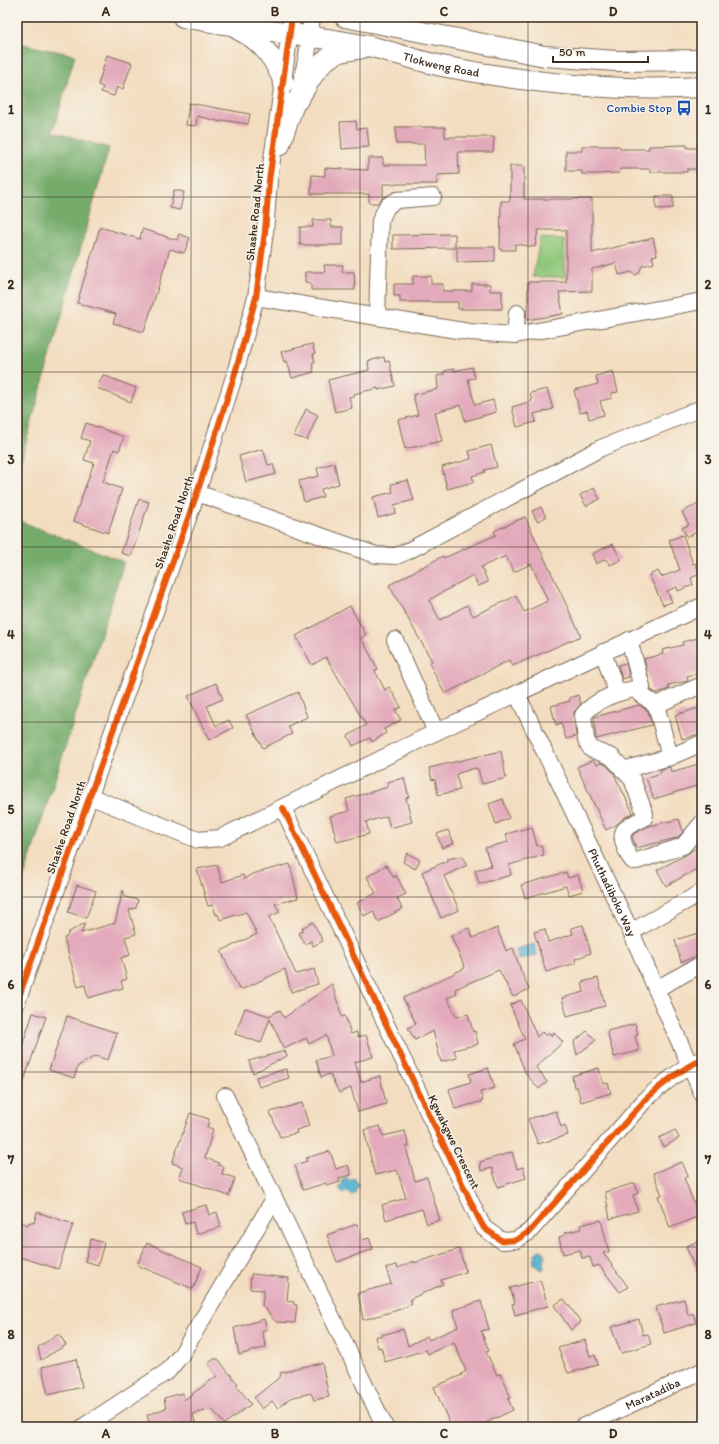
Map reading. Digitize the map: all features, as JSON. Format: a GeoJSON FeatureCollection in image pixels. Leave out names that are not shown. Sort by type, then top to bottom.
{"type":"FeatureCollection","features":[{"type":"Feature","properties":{"kind":"main road","name":"Tlokweng Road"},"geometry":{"type":"LineString","coordinates":[[183,17],[233,27],[301,26],[370,47],[446,67],[548,82],[620,88],[702,87]]}},
{"type":"Feature","properties":{"kind":"main road"},"geometry":{"type":"LineString","coordinates":[[345,17],[372,20],[545,56],[616,61],[702,60]]}},
{"type":"Feature","properties":{"kind":"main road"},"geometry":{"type":"LineString","coordinates":[[233,27],[252,36],[264,48],[275,62],[284,83]]}},
{"type":"Feature","properties":{"kind":"main road"},"geometry":{"type":"LineString","coordinates":[[297,101],[319,67],[329,58],[338,53],[370,47]]}},
{"type":"Feature","properties":{"kind":"street","name":"Shashe Road North"},"geometry":{"type":"LineString","coordinates":[[17,1002],[197,493],[234,377],[256,297],[265,232],[269,181],[284,83],[301,26]]}},
{"type":"Feature","properties":{"kind":"street","name":"Shashe Road North"},"geometry":{"type":"LineString","coordinates":[[269,181],[297,101],[307,56],[301,26]]}},
{"type":"Feature","properties":{"kind":"street"},"geometry":{"type":"LineString","coordinates":[[377,317],[380,221],[387,206],[397,200],[433,197]]}},
{"type":"Feature","properties":{"kind":"street"},"geometry":{"type":"LineString","coordinates":[[256,297],[468,332],[515,335],[702,301]]}},
{"type":"Feature","properties":{"kind":"street"},"geometry":{"type":"LineString","coordinates":[[515,335],[517,313]]}},
{"type":"Feature","properties":{"kind":"street"},"geometry":{"type":"LineString","coordinates":[[197,493],[376,555],[396,556],[601,448],[702,408]]}},
{"type":"Feature","properties":{"kind":"street"},"geometry":{"type":"LineString","coordinates":[[89,796],[198,840],[220,838],[436,732],[702,606]]}},
{"type":"Feature","properties":{"kind":"street"},"geometry":{"type":"LineString","coordinates":[[395,640],[436,732]]}},
{"type":"Feature","properties":{"kind":"street"},"geometry":{"type":"LineString","coordinates":[[629,640],[642,686],[640,694],[656,705],[670,757]]}},
{"type":"Feature","properties":{"kind":"street"},"geometry":{"type":"LineString","coordinates":[[603,652],[617,693]]}},
{"type":"Feature","properties":{"kind":"street"},"geometry":{"type":"LineString","coordinates":[[656,705],[702,685]]}},
{"type":"Feature","properties":{"kind":"street"},"geometry":{"type":"LineString","coordinates":[[642,686],[617,693],[592,705],[583,715],[586,740],[591,749],[612,757],[632,778],[646,816],[644,819],[629,825],[623,832],[622,840],[632,860],[637,861],[683,846],[702,823]]}},
{"type":"Feature","properties":{"kind":"street","name":"Phuthadiboko Way"},"geometry":{"type":"LineString","coordinates":[[517,694],[631,932],[656,989],[696,1062],[702,1093]]}},
{"type":"Feature","properties":{"kind":"street"},"geometry":{"type":"LineString","coordinates":[[623,770],[670,757],[702,743]]}},
{"type":"Feature","properties":{"kind":"street","name":"Kgwakgwe Crescent"},"geometry":{"type":"LineString","coordinates":[[283,808],[478,1218],[484,1228],[502,1241],[516,1240],[528,1232],[646,1099],[656,1089],[696,1062]]}},
{"type":"Feature","properties":{"kind":"street"},"geometry":{"type":"LineString","coordinates":[[631,932],[702,892]]}},
{"type":"Feature","properties":{"kind":"street"},"geometry":{"type":"LineString","coordinates":[[656,989],[702,964]]}},
{"type":"Feature","properties":{"kind":"street"},"geometry":{"type":"LineString","coordinates":[[225,1096],[385,1427]]}},
{"type":"Feature","properties":{"kind":"street"},"geometry":{"type":"LineString","coordinates":[[83,1427],[168,1371],[181,1355],[274,1199]]}},
{"type":"Feature","properties":{"kind":"street","name":"Maratadiba"},"geometry":{"type":"LineString","coordinates":[[582,1427],[702,1371]]}},
{"type":"Feature","properties":{"kind":"green space"},"geometry":{"type":"Polygon","coordinates":[[[17,43],[75,55],[53,132],[109,148],[17,474],[17,43]]]}},
{"type":"Feature","properties":{"kind":"green space"},"geometry":{"type":"Polygon","coordinates":[[[540,238],[564,239],[565,277],[533,277],[540,238]]]}},
{"type":"Feature","properties":{"kind":"green space"},"geometry":{"type":"Polygon","coordinates":[[[17,520],[124,562],[17,899],[17,520]]]}},
{"type":"Feature","properties":{"kind":"water"},"geometry":{"type":"Polygon","coordinates":[[[534,944],[537,955],[519,960],[516,949],[534,944]]]}},
{"type":"Feature","properties":{"kind":"water"},"geometry":{"type":"Polygon","coordinates":[[[347,1177],[349,1181],[354,1178],[359,1186],[355,1189],[356,1192],[351,1196],[348,1192],[343,1193],[340,1190],[340,1186],[343,1183],[341,1181],[347,1177]]]}},
{"type":"Feature","properties":{"kind":"water"},"geometry":{"type":"Polygon","coordinates":[[[539,1250],[543,1251],[545,1254],[544,1268],[542,1270],[533,1264],[535,1254],[539,1250]]]}},
{"type":"Feature","properties":{"kind":"building"},"geometry":{"type":"Polygon","coordinates":[[[107,55],[132,63],[123,89],[117,87],[114,96],[101,92],[103,87],[98,85],[107,55]]]}},
{"type":"Feature","properties":{"kind":"building"},"geometry":{"type":"Polygon","coordinates":[[[189,103],[250,114],[248,124],[222,120],[221,122],[197,116],[196,126],[186,125],[189,103]]]}},
{"type":"Feature","properties":{"kind":"building"},"geometry":{"type":"Polygon","coordinates":[[[356,121],[357,129],[367,128],[369,147],[342,149],[340,122],[356,121]]]}},
{"type":"Feature","properties":{"kind":"building"},"geometry":{"type":"Polygon","coordinates":[[[396,127],[445,127],[445,137],[494,137],[493,152],[458,152],[459,174],[437,175],[437,184],[383,184],[383,197],[378,203],[369,203],[369,194],[311,194],[312,175],[325,176],[325,168],[368,170],[368,158],[383,158],[383,165],[425,165],[424,144],[396,144],[396,127]]]}},
{"type":"Feature","properties":{"kind":"building"},"geometry":{"type":"Polygon","coordinates":[[[687,145],[687,148],[702,148],[702,169],[687,169],[687,172],[650,172],[650,169],[620,169],[619,173],[596,174],[582,174],[582,171],[566,171],[566,151],[582,151],[582,146],[619,146],[620,149],[649,149],[649,146],[687,145]]]}},
{"type":"Feature","properties":{"kind":"building"},"geometry":{"type":"Polygon","coordinates":[[[510,166],[524,166],[524,199],[592,199],[592,253],[653,238],[657,255],[652,256],[654,263],[642,266],[639,273],[635,275],[631,272],[619,275],[616,263],[592,269],[592,291],[559,292],[563,314],[527,320],[526,310],[528,310],[528,282],[566,282],[566,230],[538,230],[535,247],[515,244],[515,250],[500,250],[501,201],[510,201],[510,166]]]}},
{"type":"Feature","properties":{"kind":"building"},"geometry":{"type":"Polygon","coordinates":[[[174,190],[184,192],[180,210],[170,208],[174,190]]]}},
{"type":"Feature","properties":{"kind":"building"},"geometry":{"type":"Polygon","coordinates":[[[656,196],[673,196],[673,208],[656,209],[656,196]]]}},
{"type":"Feature","properties":{"kind":"building"},"geometry":{"type":"Polygon","coordinates":[[[313,220],[331,220],[331,227],[343,227],[343,245],[300,245],[300,227],[313,227],[313,220]]]}},
{"type":"Feature","properties":{"kind":"building"},"geometry":{"type":"Polygon","coordinates":[[[100,227],[140,239],[142,229],[177,240],[179,234],[190,238],[184,253],[170,249],[144,332],[113,323],[116,314],[77,303],[100,227]]]}},
{"type":"Feature","properties":{"kind":"building"},"geometry":{"type":"Polygon","coordinates":[[[455,234],[455,248],[393,249],[393,235],[455,234]]]}},
{"type":"Feature","properties":{"kind":"building"},"geometry":{"type":"Polygon","coordinates":[[[457,247],[495,247],[495,261],[457,262],[457,247]]]}},
{"type":"Feature","properties":{"kind":"building"},"geometry":{"type":"Polygon","coordinates":[[[324,265],[343,265],[342,272],[354,272],[355,290],[311,290],[311,283],[305,282],[305,272],[325,272],[324,265]]]}},
{"type":"Feature","properties":{"kind":"building"},"geometry":{"type":"Polygon","coordinates":[[[413,276],[431,276],[431,284],[443,284],[443,291],[472,291],[472,284],[490,284],[490,291],[502,291],[502,309],[458,309],[458,302],[400,302],[400,296],[394,296],[394,284],[413,284],[413,276]]]}},
{"type":"Feature","properties":{"kind":"building"},"geometry":{"type":"Polygon","coordinates":[[[312,344],[315,354],[313,354],[315,362],[312,363],[314,372],[292,378],[287,361],[284,362],[281,352],[312,344]]]}},
{"type":"Feature","properties":{"kind":"building"},"geometry":{"type":"Polygon","coordinates":[[[384,357],[385,362],[389,361],[395,386],[378,390],[378,388],[354,394],[355,396],[349,397],[352,408],[335,412],[328,380],[369,370],[368,361],[384,357]]]}},
{"type":"Feature","properties":{"kind":"building"},"geometry":{"type":"Polygon","coordinates":[[[472,367],[475,378],[468,379],[475,405],[493,400],[496,412],[465,421],[461,405],[435,412],[442,441],[405,449],[398,420],[418,415],[413,395],[438,389],[437,376],[444,374],[444,371],[454,369],[454,371],[472,367]]]}},
{"type":"Feature","properties":{"kind":"building"},"geometry":{"type":"Polygon","coordinates":[[[613,371],[618,392],[611,393],[612,398],[600,401],[604,415],[589,419],[587,411],[580,413],[574,390],[598,384],[596,376],[613,371]]]}},
{"type":"Feature","properties":{"kind":"building"},"geometry":{"type":"Polygon","coordinates":[[[103,375],[136,388],[131,402],[97,388],[103,375]]]}},
{"type":"Feature","properties":{"kind":"building"},"geometry":{"type":"Polygon","coordinates":[[[547,389],[553,409],[534,414],[536,422],[517,427],[512,407],[532,401],[530,393],[547,389]]]}},
{"type":"Feature","properties":{"kind":"building"},"geometry":{"type":"Polygon","coordinates":[[[306,409],[318,415],[307,440],[294,436],[306,409]]]}},
{"type":"Feature","properties":{"kind":"building"},"geometry":{"type":"Polygon","coordinates":[[[86,423],[124,437],[119,451],[114,449],[103,482],[122,489],[108,533],[73,521],[94,463],[84,460],[90,441],[81,438],[86,423]]]}},
{"type":"Feature","properties":{"kind":"building"},"geometry":{"type":"Polygon","coordinates":[[[491,445],[497,467],[484,470],[485,472],[472,476],[474,482],[447,489],[442,467],[471,459],[469,451],[491,445]]]}},
{"type":"Feature","properties":{"kind":"building"},"geometry":{"type":"Polygon","coordinates":[[[263,449],[268,465],[273,464],[276,474],[246,482],[239,456],[263,449]]]}},
{"type":"Feature","properties":{"kind":"building"},"geometry":{"type":"Polygon","coordinates":[[[334,463],[339,484],[321,489],[323,497],[304,502],[299,481],[319,476],[317,468],[334,463]]]}},
{"type":"Feature","properties":{"kind":"building"},"geometry":{"type":"Polygon","coordinates":[[[408,480],[414,500],[394,505],[396,513],[378,518],[373,497],[393,492],[391,484],[408,480]]]}},
{"type":"Feature","properties":{"kind":"building"},"geometry":{"type":"Polygon","coordinates":[[[594,488],[600,499],[586,506],[580,495],[594,488]]]}},
{"type":"Feature","properties":{"kind":"building"},"geometry":{"type":"Polygon","coordinates":[[[139,499],[149,502],[131,556],[121,553],[139,499]]]}},
{"type":"Feature","properties":{"kind":"building"},"geometry":{"type":"Polygon","coordinates":[[[702,502],[702,529],[687,537],[682,528],[689,525],[682,512],[702,502]]]}},
{"type":"Feature","properties":{"kind":"building"},"geometry":{"type":"Polygon","coordinates":[[[541,507],[546,517],[537,521],[532,511],[541,507]]]}},
{"type":"Feature","properties":{"kind":"building"},"geometry":{"type":"Polygon","coordinates":[[[525,517],[581,636],[512,666],[509,660],[445,694],[429,663],[432,661],[389,585],[443,556],[444,558],[496,535],[494,531],[525,517]],[[506,556],[481,567],[488,582],[478,586],[473,575],[429,600],[440,620],[467,605],[473,616],[516,596],[524,612],[548,601],[531,564],[514,572],[506,556]]]}},
{"type":"Feature","properties":{"kind":"building"},"geometry":{"type":"Polygon","coordinates":[[[683,535],[693,564],[695,563],[700,574],[691,578],[693,585],[678,591],[677,587],[667,591],[672,602],[663,605],[649,575],[658,571],[661,577],[680,570],[669,540],[683,535]]]}},
{"type":"Feature","properties":{"kind":"building"},"geometry":{"type":"Polygon","coordinates":[[[613,544],[621,560],[610,565],[606,559],[596,564],[592,554],[613,544]]]}},
{"type":"Feature","properties":{"kind":"building"},"geometry":{"type":"Polygon","coordinates":[[[350,606],[366,635],[361,638],[378,669],[375,671],[385,690],[389,687],[401,707],[395,710],[401,720],[384,729],[386,733],[372,742],[370,738],[353,746],[348,736],[366,725],[326,657],[312,665],[296,636],[350,606]]]}},
{"type":"Feature","properties":{"kind":"building"},"geometry":{"type":"Polygon","coordinates":[[[702,637],[702,672],[687,676],[688,681],[668,685],[669,689],[656,693],[651,690],[644,659],[663,654],[662,650],[683,645],[682,642],[702,637]]]}},
{"type":"Feature","properties":{"kind":"building"},"geometry":{"type":"Polygon","coordinates":[[[626,663],[629,677],[622,679],[618,665],[626,663]]]}},
{"type":"Feature","properties":{"kind":"building"},"geometry":{"type":"Polygon","coordinates":[[[216,683],[223,699],[207,706],[216,726],[229,720],[233,728],[209,740],[188,696],[216,683]]]}},
{"type":"Feature","properties":{"kind":"building"},"geometry":{"type":"Polygon","coordinates":[[[298,692],[307,717],[288,726],[292,734],[263,748],[246,715],[298,692]]]}},
{"type":"Feature","properties":{"kind":"building"},"geometry":{"type":"Polygon","coordinates":[[[578,695],[581,704],[574,712],[576,736],[566,739],[561,723],[556,725],[551,706],[570,701],[569,698],[578,695]]]}},
{"type":"Feature","properties":{"kind":"building"},"geometry":{"type":"Polygon","coordinates":[[[639,705],[648,711],[652,725],[596,739],[594,717],[639,705]]]}},
{"type":"Feature","properties":{"kind":"building"},"geometry":{"type":"Polygon","coordinates":[[[702,707],[702,733],[682,739],[675,715],[702,707]]]}},
{"type":"Feature","properties":{"kind":"building"},"geometry":{"type":"Polygon","coordinates":[[[501,751],[506,778],[482,784],[478,769],[475,768],[456,774],[460,790],[438,795],[435,779],[432,780],[429,768],[501,751]]]}},
{"type":"Feature","properties":{"kind":"building"},"geometry":{"type":"Polygon","coordinates":[[[593,760],[597,765],[601,763],[606,765],[613,772],[633,813],[606,830],[577,767],[593,760]]]}},
{"type":"Feature","properties":{"kind":"building"},"geometry":{"type":"Polygon","coordinates":[[[702,763],[702,784],[654,799],[646,778],[661,773],[660,770],[670,767],[671,772],[702,763]]]}},
{"type":"Feature","properties":{"kind":"building"},"geometry":{"type":"Polygon","coordinates":[[[404,778],[409,797],[406,798],[412,822],[390,828],[387,816],[366,822],[369,834],[337,842],[330,816],[349,811],[346,799],[388,787],[387,782],[404,778]]]}},
{"type":"Feature","properties":{"kind":"building"},"geometry":{"type":"Polygon","coordinates":[[[503,799],[509,818],[496,824],[489,804],[503,799]]]}},
{"type":"Feature","properties":{"kind":"building"},"geometry":{"type":"Polygon","coordinates":[[[679,819],[683,832],[677,838],[636,848],[632,836],[635,833],[649,826],[679,819]]]}},
{"type":"Feature","properties":{"kind":"building"},"geometry":{"type":"Polygon","coordinates":[[[532,827],[537,846],[541,845],[544,855],[509,865],[511,875],[479,884],[475,870],[491,866],[485,848],[508,842],[506,834],[532,827]]]}},
{"type":"Feature","properties":{"kind":"building"},"geometry":{"type":"Polygon","coordinates":[[[448,830],[454,843],[442,848],[437,834],[448,830]]]}},
{"type":"Feature","properties":{"kind":"building"},"geometry":{"type":"Polygon","coordinates":[[[702,844],[702,866],[666,886],[657,870],[686,855],[702,844]]]}},
{"type":"Feature","properties":{"kind":"building"},"geometry":{"type":"Polygon","coordinates":[[[407,853],[420,860],[415,869],[403,862],[407,853]]]}},
{"type":"Feature","properties":{"kind":"building"},"geometry":{"type":"Polygon","coordinates":[[[462,856],[467,865],[444,876],[459,910],[441,918],[422,872],[447,861],[447,859],[462,856]]]}},
{"type":"Feature","properties":{"kind":"building"},"geometry":{"type":"Polygon","coordinates":[[[290,864],[298,898],[275,904],[280,912],[269,917],[296,974],[314,969],[318,984],[291,992],[285,969],[243,989],[239,989],[221,951],[257,934],[246,912],[220,920],[218,914],[216,915],[213,905],[208,906],[197,869],[217,865],[222,882],[243,875],[244,879],[252,874],[290,864]]]}},
{"type":"Feature","properties":{"kind":"building"},"geometry":{"type":"Polygon","coordinates":[[[386,865],[394,878],[396,875],[406,894],[397,898],[402,909],[378,922],[373,911],[364,916],[357,903],[376,893],[367,877],[386,865]]]}},
{"type":"Feature","properties":{"kind":"building"},"geometry":{"type":"Polygon","coordinates":[[[566,872],[568,878],[578,875],[583,891],[569,895],[566,886],[525,898],[521,885],[566,872]]]}},
{"type":"Feature","properties":{"kind":"building"},"geometry":{"type":"Polygon","coordinates":[[[77,885],[96,891],[86,918],[68,912],[77,885]]]}},
{"type":"Feature","properties":{"kind":"building"},"geometry":{"type":"Polygon","coordinates":[[[123,890],[125,897],[138,900],[136,908],[129,910],[136,934],[125,937],[130,955],[121,958],[127,979],[121,981],[123,988],[88,998],[85,985],[78,987],[64,938],[66,938],[69,932],[85,923],[81,933],[115,923],[123,890]]]}},
{"type":"Feature","properties":{"kind":"building"},"geometry":{"type":"Polygon","coordinates":[[[313,922],[323,941],[313,946],[311,941],[305,944],[299,933],[303,931],[302,928],[313,922]]]}},
{"type":"Feature","properties":{"kind":"building"},"geometry":{"type":"Polygon","coordinates":[[[583,925],[591,953],[575,959],[576,963],[546,972],[534,932],[545,929],[548,942],[573,934],[571,928],[583,925]]]}},
{"type":"Feature","properties":{"kind":"building"},"geometry":{"type":"Polygon","coordinates":[[[469,928],[473,938],[497,928],[506,951],[513,948],[529,989],[513,997],[499,970],[455,989],[457,994],[447,998],[457,1017],[468,1014],[473,1032],[475,1031],[478,1044],[454,1050],[457,1058],[441,1062],[433,1031],[415,1040],[408,1028],[416,1024],[403,998],[465,968],[451,936],[469,928]]]}},
{"type":"Feature","properties":{"kind":"building"},"geometry":{"type":"Polygon","coordinates":[[[702,932],[702,945],[696,946],[699,955],[681,962],[675,940],[702,932]]]}},
{"type":"Feature","properties":{"kind":"building"},"geometry":{"type":"Polygon","coordinates":[[[598,978],[605,1006],[567,1016],[562,998],[584,992],[582,982],[598,978]]]}},
{"type":"Feature","properties":{"kind":"building"},"geometry":{"type":"Polygon","coordinates":[[[332,984],[342,1017],[345,1016],[351,1034],[357,1032],[358,1037],[366,1035],[373,1057],[355,1062],[361,1082],[380,1076],[386,1104],[358,1112],[351,1088],[339,1093],[330,1074],[321,1077],[316,1060],[332,1056],[326,1035],[309,1044],[306,1038],[284,1049],[270,1019],[261,1043],[235,1034],[245,1008],[269,1016],[280,1010],[284,1018],[332,984]]]}},
{"type":"Feature","properties":{"kind":"building"},"geometry":{"type":"Polygon","coordinates":[[[521,1000],[537,1037],[542,1032],[546,1036],[549,1033],[551,1036],[554,1033],[563,1042],[536,1067],[547,1082],[539,1089],[526,1074],[514,1044],[525,1039],[510,1005],[521,1000]]]}},
{"type":"Feature","properties":{"kind":"building"},"geometry":{"type":"Polygon","coordinates":[[[33,1013],[46,1017],[19,1095],[17,1095],[17,1061],[33,1013]]]}},
{"type":"Feature","properties":{"kind":"building"},"geometry":{"type":"Polygon","coordinates":[[[67,1016],[117,1033],[108,1060],[95,1056],[78,1066],[74,1078],[49,1070],[67,1016]]]}},
{"type":"Feature","properties":{"kind":"building"},"geometry":{"type":"Polygon","coordinates":[[[635,1024],[638,1035],[635,1036],[639,1051],[614,1057],[607,1031],[635,1024]]]}},
{"type":"Feature","properties":{"kind":"building"},"geometry":{"type":"Polygon","coordinates":[[[587,1031],[596,1040],[577,1055],[574,1042],[587,1031]]]}},
{"type":"Feature","properties":{"kind":"building"},"geometry":{"type":"Polygon","coordinates":[[[285,1051],[287,1056],[253,1073],[249,1061],[285,1051]]]}},
{"type":"Feature","properties":{"kind":"building"},"geometry":{"type":"Polygon","coordinates":[[[488,1068],[495,1088],[480,1092],[483,1101],[455,1109],[449,1089],[471,1082],[469,1074],[488,1068]]]}},
{"type":"Feature","properties":{"kind":"building"},"geometry":{"type":"Polygon","coordinates":[[[599,1068],[603,1084],[608,1083],[611,1093],[581,1102],[577,1087],[574,1087],[572,1076],[599,1068]]]}},
{"type":"Feature","properties":{"kind":"building"},"geometry":{"type":"Polygon","coordinates":[[[286,1069],[289,1078],[259,1087],[256,1077],[286,1069]]]}},
{"type":"Feature","properties":{"kind":"building"},"geometry":{"type":"Polygon","coordinates":[[[302,1103],[309,1126],[296,1130],[297,1133],[280,1137],[270,1112],[302,1103]]]}},
{"type":"Feature","properties":{"kind":"building"},"geometry":{"type":"Polygon","coordinates":[[[556,1111],[561,1127],[565,1125],[568,1135],[538,1144],[528,1119],[556,1111]]]}},
{"type":"Feature","properties":{"kind":"building"},"geometry":{"type":"Polygon","coordinates":[[[190,1113],[209,1119],[207,1127],[213,1129],[205,1158],[219,1163],[218,1165],[224,1167],[222,1174],[235,1178],[229,1196],[179,1178],[183,1167],[172,1163],[190,1113]]]}},
{"type":"Feature","properties":{"kind":"building"},"geometry":{"type":"Polygon","coordinates":[[[380,1126],[383,1136],[405,1131],[409,1147],[406,1147],[415,1181],[427,1177],[440,1220],[427,1224],[422,1209],[386,1220],[382,1205],[406,1198],[397,1170],[375,1175],[364,1130],[380,1126]]]}},
{"type":"Feature","properties":{"kind":"building"},"geometry":{"type":"Polygon","coordinates":[[[675,1130],[679,1138],[664,1147],[659,1138],[675,1130]]]}},
{"type":"Feature","properties":{"kind":"building"},"geometry":{"type":"Polygon","coordinates":[[[330,1151],[336,1169],[348,1165],[351,1175],[339,1178],[340,1182],[327,1186],[326,1183],[303,1190],[295,1165],[307,1161],[306,1158],[330,1151]]]}},
{"type":"Feature","properties":{"kind":"building"},"geometry":{"type":"Polygon","coordinates":[[[512,1152],[517,1169],[523,1167],[526,1178],[498,1187],[492,1168],[481,1171],[480,1162],[512,1152]]]}},
{"type":"Feature","properties":{"kind":"building"},"geometry":{"type":"Polygon","coordinates":[[[682,1162],[688,1176],[684,1178],[699,1216],[670,1228],[658,1196],[662,1195],[653,1173],[682,1162]]]}},
{"type":"Feature","properties":{"kind":"building"},"geometry":{"type":"Polygon","coordinates":[[[635,1183],[638,1193],[633,1195],[638,1211],[610,1219],[605,1192],[635,1183]]]}},
{"type":"Feature","properties":{"kind":"building"},"geometry":{"type":"Polygon","coordinates":[[[206,1205],[209,1215],[217,1212],[221,1227],[196,1234],[193,1222],[185,1224],[182,1212],[206,1205]]]}},
{"type":"Feature","properties":{"kind":"building"},"geometry":{"type":"Polygon","coordinates":[[[37,1212],[73,1224],[58,1269],[17,1256],[17,1221],[28,1225],[29,1222],[34,1223],[37,1212]]]}},
{"type":"Feature","properties":{"kind":"building"},"geometry":{"type":"Polygon","coordinates":[[[601,1220],[609,1252],[603,1253],[628,1287],[620,1292],[599,1265],[593,1267],[590,1257],[582,1258],[580,1250],[563,1254],[559,1237],[565,1235],[564,1233],[581,1229],[580,1225],[601,1220]]]}},
{"type":"Feature","properties":{"kind":"building"},"geometry":{"type":"Polygon","coordinates":[[[357,1224],[363,1240],[369,1238],[373,1249],[337,1262],[327,1235],[357,1224]]]}},
{"type":"Feature","properties":{"kind":"building"},"geometry":{"type":"Polygon","coordinates":[[[91,1239],[104,1243],[98,1265],[85,1261],[91,1239]]]}},
{"type":"Feature","properties":{"kind":"building"},"geometry":{"type":"Polygon","coordinates":[[[702,1240],[702,1283],[701,1284],[686,1246],[702,1240]]]}},
{"type":"Feature","properties":{"kind":"building"},"geometry":{"type":"Polygon","coordinates":[[[147,1243],[202,1267],[193,1289],[137,1265],[147,1243]]]}},
{"type":"Feature","properties":{"kind":"building"},"geometry":{"type":"Polygon","coordinates":[[[459,1249],[466,1272],[441,1280],[443,1284],[410,1299],[412,1304],[401,1309],[363,1320],[358,1293],[391,1284],[386,1268],[397,1265],[398,1268],[414,1261],[414,1263],[459,1249]]]}},
{"type":"Feature","properties":{"kind":"building"},"geometry":{"type":"Polygon","coordinates":[[[251,1274],[289,1278],[287,1301],[294,1302],[294,1305],[297,1305],[295,1323],[276,1322],[262,1305],[264,1290],[250,1289],[251,1274]]]}},
{"type":"Feature","properties":{"kind":"building"},"geometry":{"type":"Polygon","coordinates":[[[540,1280],[548,1306],[515,1315],[512,1304],[515,1303],[510,1288],[540,1280]]]}},
{"type":"Feature","properties":{"kind":"building"},"geometry":{"type":"Polygon","coordinates":[[[564,1299],[581,1322],[571,1330],[554,1305],[564,1299]]]}},
{"type":"Feature","properties":{"kind":"building"},"geometry":{"type":"Polygon","coordinates":[[[684,1299],[688,1315],[693,1313],[696,1323],[664,1333],[656,1307],[684,1299]]]}},
{"type":"Feature","properties":{"kind":"building"},"geometry":{"type":"Polygon","coordinates":[[[481,1301],[489,1329],[481,1331],[489,1351],[486,1352],[497,1375],[500,1374],[511,1398],[508,1399],[513,1410],[477,1427],[451,1427],[434,1387],[462,1375],[461,1374],[466,1371],[454,1342],[428,1354],[426,1350],[385,1362],[381,1347],[378,1348],[375,1337],[403,1329],[408,1346],[427,1336],[429,1340],[458,1327],[453,1310],[481,1301]]]}},
{"type":"Feature","properties":{"kind":"building"},"geometry":{"type":"Polygon","coordinates":[[[264,1319],[267,1329],[262,1331],[266,1347],[239,1355],[234,1328],[264,1319]]]}},
{"type":"Feature","properties":{"kind":"building"},"geometry":{"type":"Polygon","coordinates":[[[639,1319],[643,1335],[648,1334],[651,1344],[621,1353],[611,1327],[639,1319]]]}},
{"type":"Feature","properties":{"kind":"building"},"geometry":{"type":"Polygon","coordinates":[[[59,1334],[66,1345],[41,1360],[38,1347],[59,1334]]]}},
{"type":"Feature","properties":{"kind":"building"},"geometry":{"type":"Polygon","coordinates":[[[585,1340],[590,1356],[595,1355],[598,1365],[568,1373],[558,1348],[585,1340]]]}},
{"type":"Feature","properties":{"kind":"building"},"geometry":{"type":"Polygon","coordinates":[[[76,1359],[82,1387],[48,1395],[42,1367],[76,1359]]]}},
{"type":"Feature","properties":{"kind":"building"},"geometry":{"type":"Polygon","coordinates":[[[214,1359],[218,1359],[238,1384],[236,1385],[251,1404],[224,1424],[212,1409],[193,1414],[196,1427],[171,1427],[170,1423],[150,1426],[147,1415],[166,1408],[164,1398],[183,1393],[184,1400],[217,1376],[208,1364],[214,1359]]]}},
{"type":"Feature","properties":{"kind":"building"},"geometry":{"type":"Polygon","coordinates":[[[322,1363],[329,1397],[314,1400],[311,1393],[290,1398],[278,1408],[272,1401],[262,1409],[254,1398],[281,1376],[280,1373],[322,1363]]]}},
{"type":"Feature","properties":{"kind":"cycle path"},"geometry":{"type":"LineString","coordinates":[[17,1002],[197,493],[234,377],[256,297],[265,232],[269,181],[292,17]]}},
{"type":"Feature","properties":{"kind":"cycle path"},"geometry":{"type":"LineString","coordinates":[[283,808],[478,1217],[484,1228],[502,1241],[516,1240],[529,1232],[646,1099],[672,1077],[702,1059]]}},
{"type":"Feature","properties":{"kind":"place","name":"Combie Stop"},"geometry":{"type":"Point","coordinates":[684,108]}}]}
